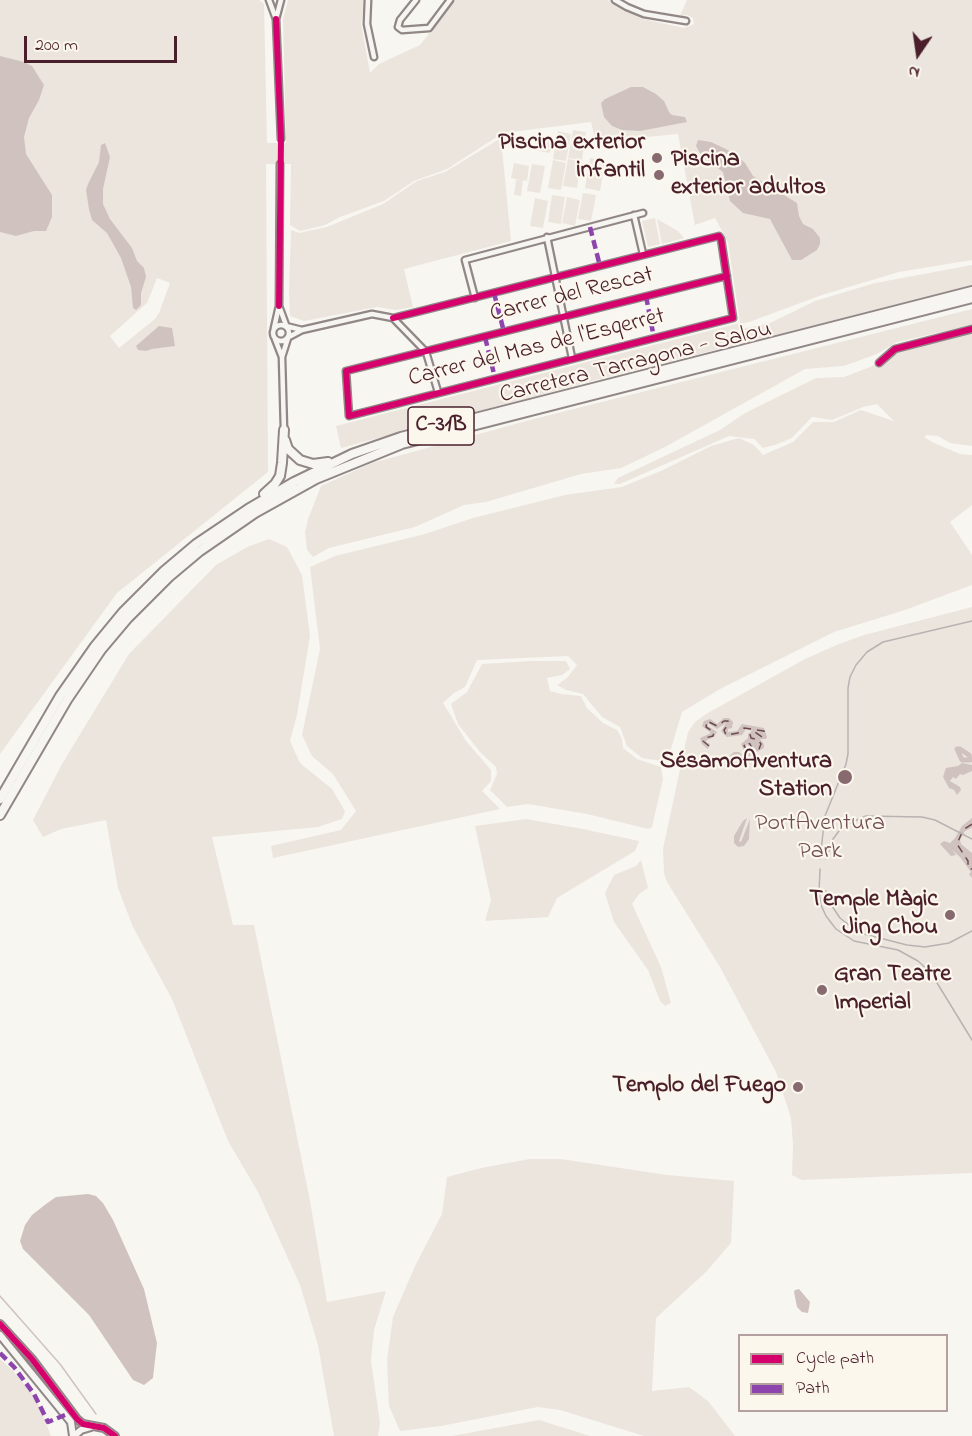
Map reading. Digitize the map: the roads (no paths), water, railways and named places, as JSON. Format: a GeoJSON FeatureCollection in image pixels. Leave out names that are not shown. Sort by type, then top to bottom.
{"type":"FeatureCollection","features":[{"type":"Feature","properties":{"kind":"highway","name":"Carretera Tarragona - Salou"},"geometry":{"type":"LineString","coordinates":[[0,799],[60,696],[95,646],[123,612],[164,571],[196,544],[294,482],[352,454],[401,437],[972,291]]}},
{"type":"Feature","properties":{"kind":"highway","name":"Carretera Tarragona - Salou"},"geometry":{"type":"LineString","coordinates":[[0,815],[67,700],[101,650],[128,618],[169,577],[200,551],[247,518],[316,479],[402,444],[972,298]]}},
{"type":"Feature","properties":{"kind":"highway"},"geometry":{"type":"LineString","coordinates":[[284,430],[288,449],[309,464],[319,464],[352,454]]}},
{"type":"Feature","properties":{"kind":"highway"},"geometry":{"type":"LineString","coordinates":[[224,526],[233,515],[270,489],[277,481],[282,463],[284,430]]}},
{"type":"Feature","properties":{"kind":"highway"},"geometry":{"type":"LineString","coordinates":[[0,823],[35,754]]}},
{"type":"Feature","properties":{"kind":"highway"},"geometry":{"type":"LineString","coordinates":[[0,793],[25,756]]}},
{"type":"Feature","properties":{"kind":"street"},"geometry":{"type":"LineString","coordinates":[[269,0],[276,19]]}},
{"type":"Feature","properties":{"kind":"street"},"geometry":{"type":"LineString","coordinates":[[281,0],[276,19],[281,139]]}},
{"type":"Feature","properties":{"kind":"street"},"geometry":{"type":"LineString","coordinates":[[368,0],[367,24],[374,57]]}},
{"type":"Feature","properties":{"kind":"street"},"geometry":{"type":"LineString","coordinates":[[416,0],[400,20],[398,27],[402,30],[429,28],[450,0]]}},
{"type":"Feature","properties":{"kind":"street"},"geometry":{"type":"LineString","coordinates":[[615,0],[644,14],[686,21]]}},
{"type":"Feature","properties":{"kind":"street"},"geometry":{"type":"LineString","coordinates":[[280,164],[279,306],[273,334],[282,357]]}},
{"type":"Feature","properties":{"kind":"street"},"geometry":{"type":"LineString","coordinates":[[475,298],[465,260],[643,213]]}},
{"type":"Feature","properties":{"kind":"street"},"geometry":{"type":"LineString","coordinates":[[634,215],[643,254]]}},
{"type":"Feature","properties":{"kind":"street"},"geometry":{"type":"LineString","coordinates":[[276,339],[280,341],[302,330],[372,314],[393,318],[719,236],[727,276]]}},
{"type":"Feature","properties":{"kind":"street"},"geometry":{"type":"LineString","coordinates":[[547,237],[572,358]]}},
{"type":"Feature","properties":{"kind":"street","name":"Carrer del Rescat"},"geometry":{"type":"LineString","coordinates":[[349,416],[346,371],[727,276]]}},
{"type":"Feature","properties":{"kind":"street","name":"Carrer del Mas de l'Esqerret"},"geometry":{"type":"LineString","coordinates":[[349,416],[733,318],[727,276]]}},
{"type":"Feature","properties":{"kind":"street"},"geometry":{"type":"LineString","coordinates":[[279,306],[286,326],[287,338],[282,357],[284,430]]}},
{"type":"Feature","properties":{"kind":"street"},"geometry":{"type":"LineString","coordinates":[[393,318],[426,352],[438,392]]}},
{"type":"Feature","properties":{"kind":"street"},"geometry":{"type":"LineString","coordinates":[[273,329],[277,325],[302,330]]}},
{"type":"Feature","properties":{"kind":"street"},"geometry":{"type":"LineString","coordinates":[[879,363],[895,349],[972,329]]}},
{"type":"Feature","properties":{"kind":"street"},"geometry":{"type":"LineString","coordinates":[[0,1324],[32,1359],[77,1419],[92,1427]]}},
{"type":"Feature","properties":{"kind":"street"},"geometry":{"type":"LineString","coordinates":[[0,1335],[26,1364],[71,1422],[74,1436],[81,1430],[92,1427],[104,1428],[115,1436]]}},
{"type":"Feature","properties":{"kind":"waterway"},"geometry":{"type":"LineString","coordinates":[[957,749],[969,755],[970,760],[962,760],[957,749]]}},
{"type":"Feature","properties":{"kind":"waterway"},"geometry":{"type":"LineString","coordinates":[[0,1296],[60,1364],[96,1414]]}},
{"type":"Feature","properties":{"kind":"tunnel"},"geometry":{"type":"LineString","coordinates":[[280,164],[281,139]]}},
{"type":"Feature","properties":{"kind":"railway"},"geometry":{"type":"LineString","coordinates":[[820,859],[825,816],[848,754],[848,688],[856,665],[867,652],[883,642],[972,621]]}},
{"type":"Feature","properties":{"kind":"railway"},"geometry":{"type":"LineString","coordinates":[[826,859],[833,839],[839,831],[866,816],[922,817],[935,820],[972,839]]}},
{"type":"Feature","properties":{"kind":"railway"},"geometry":{"type":"LineString","coordinates":[[820,869],[821,905],[836,929],[854,941],[898,950],[918,961],[931,973],[972,1040]]}},
{"type":"Feature","properties":{"kind":"railway"},"geometry":{"type":"LineString","coordinates":[[826,891],[830,903],[840,918],[864,934],[925,947],[949,943],[972,931]]}},
{"type":"Feature","properties":{"kind":"place","name":"Piscina exterior infantil"},"geometry":{"type":"Point","coordinates":[657,158]}},
{"type":"Feature","properties":{"kind":"place","name":"Piscina exterior adultos"},"geometry":{"type":"Point","coordinates":[659,175]}},
{"type":"Feature","properties":{"kind":"place","name":"SésamoAventura Station"},"geometry":{"type":"Point","coordinates":[845,777]}},
{"type":"Feature","properties":{"kind":"place","name":"Temple Màgic Jing Chou"},"geometry":{"type":"Point","coordinates":[950,915]}},
{"type":"Feature","properties":{"kind":"place","name":"Gran Teatre Imperial"},"geometry":{"type":"Point","coordinates":[822,990]}},
{"type":"Feature","properties":{"kind":"place","name":"Templo del Fuego"},"geometry":{"type":"Point","coordinates":[798,1087]}},
{"type":"Feature","properties":{"kind":"park label","name":"PortAventura Park"},"geometry":{"type":"Point","coordinates":[820,839]}}]}
